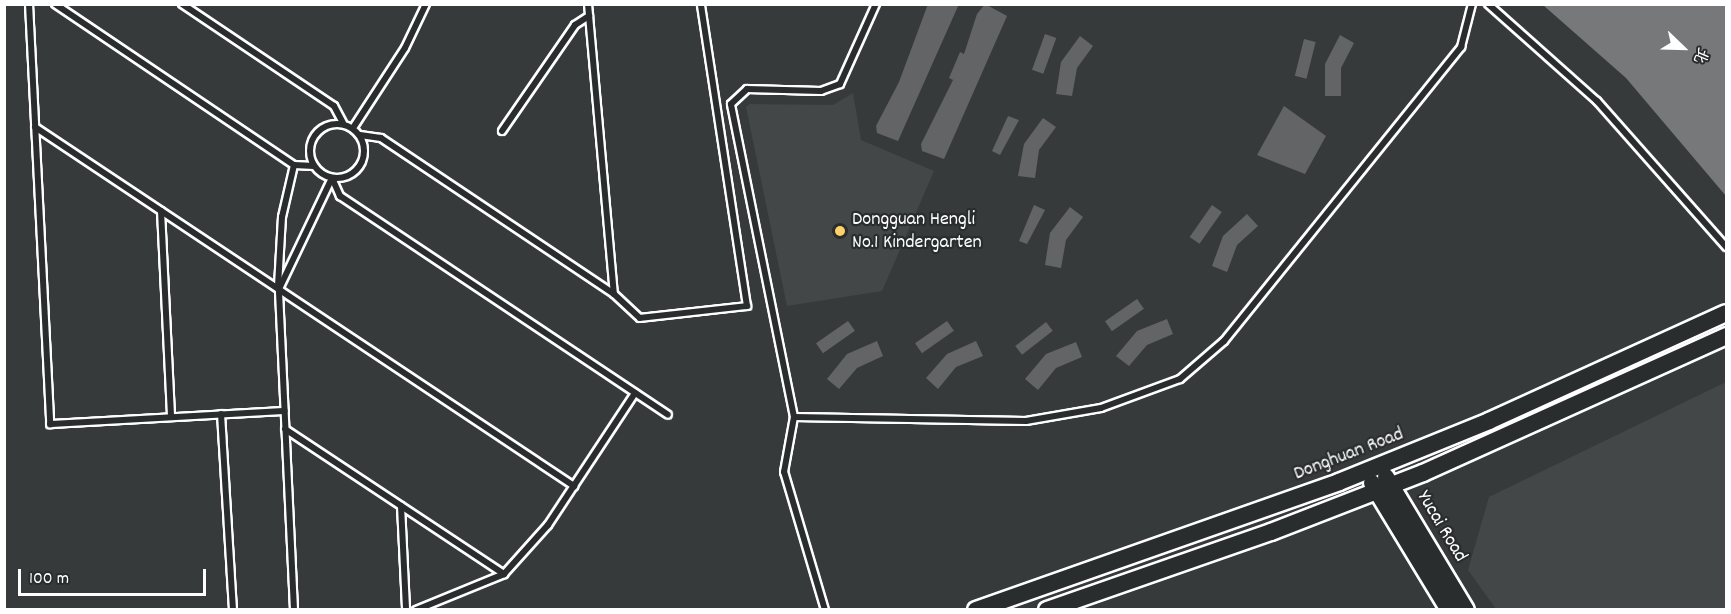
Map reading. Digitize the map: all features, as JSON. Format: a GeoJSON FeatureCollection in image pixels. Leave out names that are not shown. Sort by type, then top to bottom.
{"type":"FeatureCollection","features":[{"type":"Feature","properties":{"kind":"main road","name":"Donghuan Road"},"geometry":{"type":"LineString","coordinates":[[976,609],[1373,469],[1726,313]]}},
{"type":"Feature","properties":{"kind":"main road"},"geometry":{"type":"LineString","coordinates":[[1047,609],[1384,488],[1572,409],[1726,336]]}},
{"type":"Feature","properties":{"kind":"main road","name":"Yucai Road"},"geometry":{"type":"LineString","coordinates":[[1373,469],[1449,609]]}},
{"type":"Feature","properties":{"kind":"main road","name":"Yucai Road"},"geometry":{"type":"LineString","coordinates":[[1384,488],[1466,609]]}},
{"type":"Feature","properties":{"kind":"lane"},"geometry":{"type":"LineString","coordinates":[[29,4],[50,423],[285,411]]}},
{"type":"Feature","properties":{"kind":"lane"},"geometry":{"type":"LineString","coordinates":[[55,4],[294,165],[314,166],[332,178],[340,196],[668,415]]}},
{"type":"Feature","properties":{"kind":"lane"},"geometry":{"type":"LineString","coordinates":[[182,4],[334,106],[343,123],[360,135],[364,156],[360,166],[353,174],[332,178]]}},
{"type":"Feature","properties":{"kind":"lane"},"geometry":{"type":"LineString","coordinates":[[353,128],[405,48],[426,4]]}},
{"type":"Feature","properties":{"kind":"lane"},"geometry":{"type":"LineString","coordinates":[[588,4],[614,294]]}},
{"type":"Feature","properties":{"kind":"lane"},"geometry":{"type":"LineString","coordinates":[[360,135],[381,138],[614,294],[640,318],[747,306],[701,4]]}},
{"type":"Feature","properties":{"kind":"lane"},"geometry":{"type":"LineString","coordinates":[[825,609],[784,472],[794,417],[731,104],[747,89],[821,91],[840,84],[876,4]]}},
{"type":"Feature","properties":{"kind":"lane"},"geometry":{"type":"LineString","coordinates":[[794,417],[1026,421],[1101,408],[1180,379],[1224,341],[1461,47],[1472,4]]}},
{"type":"Feature","properties":{"kind":"lane"},"geometry":{"type":"LineString","coordinates":[[1488,4],[1597,101],[1726,247]]}},
{"type":"Feature","properties":{"kind":"lane"},"geometry":{"type":"LineString","coordinates":[[502,131],[574,25],[589,16]]}},
{"type":"Feature","properties":{"kind":"lane"},"geometry":{"type":"LineString","coordinates":[[314,166],[310,156],[314,135],[322,128],[343,123]]}},
{"type":"Feature","properties":{"kind":"lane"},"geometry":{"type":"LineString","coordinates":[[35,127],[574,486]]}},
{"type":"Feature","properties":{"kind":"lane"},"geometry":{"type":"LineString","coordinates":[[294,165],[280,226],[279,289],[294,609]]}},
{"type":"Feature","properties":{"kind":"lane"},"geometry":{"type":"LineString","coordinates":[[279,289],[332,178]]}},
{"type":"Feature","properties":{"kind":"lane"},"geometry":{"type":"LineString","coordinates":[[161,211],[171,417]]}},
{"type":"Feature","properties":{"kind":"lane"},"geometry":{"type":"LineString","coordinates":[[416,609],[504,574],[548,525],[635,393]]}},
{"type":"Feature","properties":{"kind":"lane"},"geometry":{"type":"LineString","coordinates":[[221,414],[232,609]]}},
{"type":"Feature","properties":{"kind":"lane"},"geometry":{"type":"LineString","coordinates":[[285,429],[504,574]]}},
{"type":"Feature","properties":{"kind":"lane"},"geometry":{"type":"LineString","coordinates":[[401,506],[406,609]]}},
{"type":"Feature","properties":{"kind":"shaded area"},"geometry":{"type":"Polygon","coordinates":[[[1543,5],[1726,5],[1726,196],[1626,78],[1543,5]]]}},
{"type":"Feature","properties":{"kind":"shaded area","name":"Dongguan Hengli No.1 Kindergarten"},"geometry":{"type":"Polygon","coordinates":[[[853,93],[861,140],[934,171],[882,291],[787,306],[746,107],[750,104],[833,105],[853,93]]]}},
{"type":"Feature","properties":{"kind":"shaded area"},"geometry":{"type":"Polygon","coordinates":[[[1726,382],[1726,609],[1496,609],[1468,570],[1489,497],[1726,382]]]}},
{"type":"Feature","properties":{"kind":"building"},"geometry":{"type":"Polygon","coordinates":[[[928,4],[959,4],[898,141],[877,133],[876,126],[899,82],[928,4]]]}},
{"type":"Feature","properties":{"kind":"building"},"geometry":{"type":"Polygon","coordinates":[[[985,4],[1007,16],[944,159],[922,151],[921,144],[953,80],[949,78],[960,52],[964,54],[977,14],[985,4]]]}},
{"type":"Feature","properties":{"kind":"building"},"geometry":{"type":"Polygon","coordinates":[[[1045,34],[1056,38],[1043,74],[1032,70],[1045,34]]]}},
{"type":"Feature","properties":{"kind":"building"},"geometry":{"type":"Polygon","coordinates":[[[1340,35],[1354,43],[1341,68],[1341,96],[1325,96],[1325,64],[1340,35]]]}},
{"type":"Feature","properties":{"kind":"building"},"geometry":{"type":"Polygon","coordinates":[[[1080,36],[1093,46],[1077,68],[1072,96],[1056,94],[1061,62],[1080,36]]]}},
{"type":"Feature","properties":{"kind":"building"},"geometry":{"type":"Polygon","coordinates":[[[1304,39],[1316,42],[1306,79],[1295,76],[1304,39]]]}},
{"type":"Feature","properties":{"kind":"building"},"geometry":{"type":"Polygon","coordinates":[[[1284,106],[1326,136],[1305,174],[1257,155],[1284,106]]]}},
{"type":"Feature","properties":{"kind":"building"},"geometry":{"type":"Polygon","coordinates":[[[1008,116],[1019,120],[1000,155],[992,151],[1008,116]]]}},
{"type":"Feature","properties":{"kind":"building"},"geometry":{"type":"Polygon","coordinates":[[[1043,118],[1056,127],[1039,150],[1035,178],[1018,176],[1024,144],[1043,118]]]}},
{"type":"Feature","properties":{"kind":"building"},"geometry":{"type":"Polygon","coordinates":[[[1034,205],[1045,210],[1027,244],[1019,241],[1034,205]]]}},
{"type":"Feature","properties":{"kind":"building"},"geometry":{"type":"Polygon","coordinates":[[[1212,205],[1222,212],[1199,244],[1190,237],[1212,205]]]}},
{"type":"Feature","properties":{"kind":"building"},"geometry":{"type":"Polygon","coordinates":[[[1070,207],[1083,217],[1066,240],[1061,268],[1045,265],[1050,233],[1070,207]]]}},
{"type":"Feature","properties":{"kind":"building"},"geometry":{"type":"Polygon","coordinates":[[[1247,214],[1258,226],[1237,245],[1227,272],[1212,266],[1223,236],[1247,214]]]}},
{"type":"Feature","properties":{"kind":"building"},"geometry":{"type":"Polygon","coordinates":[[[1137,299],[1144,309],[1112,331],[1105,321],[1137,299]]]}},
{"type":"Feature","properties":{"kind":"building"},"geometry":{"type":"Polygon","coordinates":[[[1167,319],[1173,334],[1147,345],[1129,366],[1116,356],[1137,331],[1167,319]]]}},
{"type":"Feature","properties":{"kind":"building"},"geometry":{"type":"Polygon","coordinates":[[[848,321],[855,331],[823,353],[816,343],[848,321]]]}},
{"type":"Feature","properties":{"kind":"building"},"geometry":{"type":"Polygon","coordinates":[[[947,321],[954,331],[922,353],[915,343],[947,321]]]}},
{"type":"Feature","properties":{"kind":"building"},"geometry":{"type":"Polygon","coordinates":[[[1046,322],[1053,331],[1022,355],[1015,346],[1046,322]]]}},
{"type":"Feature","properties":{"kind":"building"},"geometry":{"type":"Polygon","coordinates":[[[877,341],[883,356],[857,368],[839,389],[827,379],[847,354],[877,341]]]}},
{"type":"Feature","properties":{"kind":"building"},"geometry":{"type":"Polygon","coordinates":[[[976,341],[983,356],[956,367],[938,389],[926,378],[947,354],[976,341]]]}},
{"type":"Feature","properties":{"kind":"building"},"geometry":{"type":"Polygon","coordinates":[[[1076,342],[1082,357],[1056,368],[1038,390],[1025,379],[1046,354],[1076,342]]]}},
{"type":"Feature","properties":{"kind":"place","name":"Dongguan Hengli No.1 Kindergarten"},"geometry":{"type":"Point","coordinates":[840,231]}}]}
